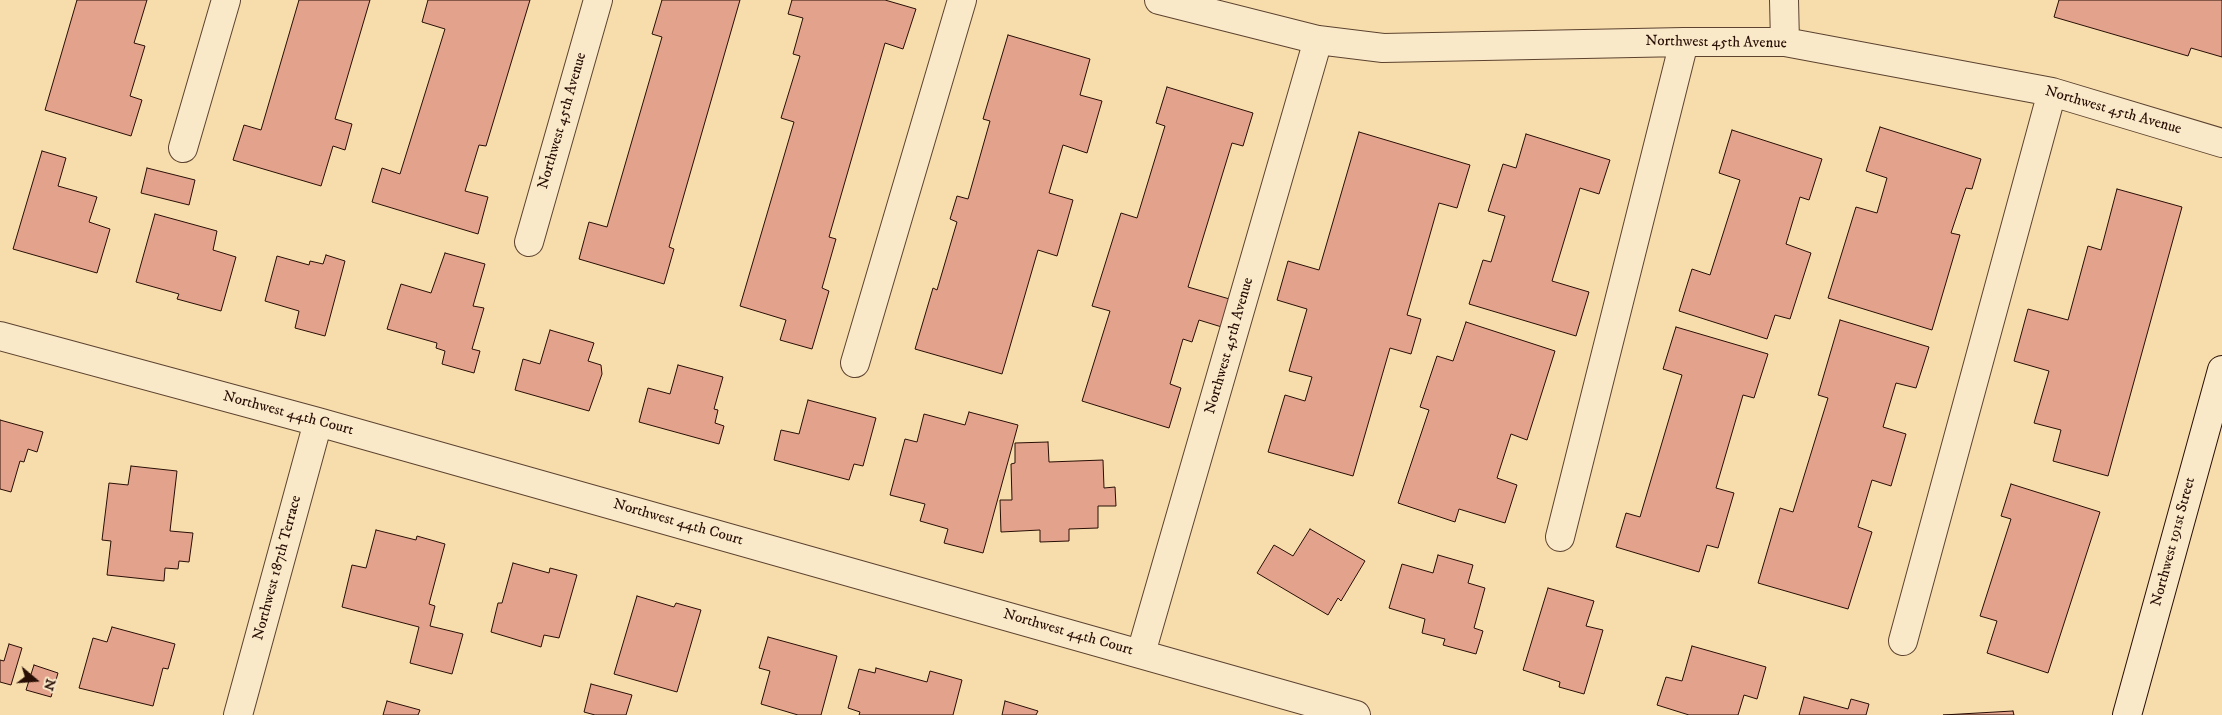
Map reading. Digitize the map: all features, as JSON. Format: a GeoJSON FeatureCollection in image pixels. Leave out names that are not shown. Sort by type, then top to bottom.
{"type":"FeatureCollection","features":[{"type":"Feature","properties":{"kind":"street"},"geometry":{"type":"LineString","coordinates":[[183,148],[226,0]]}},
{"type":"Feature","properties":{"kind":"street","name":"Northwest 45th Avenue"},"geometry":{"type":"LineString","coordinates":[[529,242],[598,0]]}},
{"type":"Feature","properties":{"kind":"street"},"geometry":{"type":"LineString","coordinates":[[854,363],[962,0]]}},
{"type":"Feature","properties":{"kind":"street","name":"Northwest 45th Avenue"},"geometry":{"type":"LineString","coordinates":[[1159,0],[1318,40],[1383,48],[1684,42],[1785,42],[2052,92],[2222,143]]}},
{"type":"Feature","properties":{"kind":"street"},"geometry":{"type":"LineString","coordinates":[[1784,0],[1785,42]]}},
{"type":"Feature","properties":{"kind":"street","name":"Northwest 45th Avenue"},"geometry":{"type":"LineString","coordinates":[[1142,653],[1318,40]]}},
{"type":"Feature","properties":{"kind":"street"},"geometry":{"type":"LineString","coordinates":[[1560,538],[1684,42]]}},
{"type":"Feature","properties":{"kind":"street"},"geometry":{"type":"LineString","coordinates":[[1903,641],[2052,92]]}},
{"type":"Feature","properties":{"kind":"street","name":"Northwest 44th Court"},"geometry":{"type":"LineString","coordinates":[[0,336],[318,422],[1142,653],[1356,715]]}},
{"type":"Feature","properties":{"kind":"street","name":"Northwest 191st Street"},"geometry":{"type":"LineString","coordinates":[[2127,715],[2222,370]]}},
{"type":"Feature","properties":{"kind":"street","name":"Northwest 187th Terrace"},"geometry":{"type":"LineString","coordinates":[[238,715],[318,422]]}},
{"type":"Feature","properties":{"kind":"building"},"geometry":{"type":"Polygon","coordinates":[[[77,0],[147,0],[134,43],[145,46],[130,96],[142,100],[131,136],[45,110],[77,0]]]}},
{"type":"Feature","properties":{"kind":"building"},"geometry":{"type":"Polygon","coordinates":[[[299,0],[370,0],[335,119],[352,124],[345,150],[333,146],[321,186],[233,160],[244,125],[261,130],[299,0]]]}},
{"type":"Feature","properties":{"kind":"building"},"geometry":{"type":"Polygon","coordinates":[[[428,0],[530,0],[486,146],[479,145],[465,191],[488,197],[478,234],[372,202],[382,168],[400,174],[445,29],[422,22],[428,0]]]}},
{"type":"Feature","properties":{"kind":"building"},"geometry":{"type":"Polygon","coordinates":[[[662,0],[740,0],[669,247],[674,249],[664,284],[579,259],[589,222],[607,227],[662,37],[652,34],[662,0]]]}},
{"type":"Feature","properties":{"kind":"building"},"geometry":{"type":"Polygon","coordinates":[[[792,0],[885,0],[916,9],[903,49],[885,43],[829,237],[836,239],[822,288],[829,291],[812,349],[780,340],[786,320],[740,306],[794,122],[781,118],[800,56],[793,54],[803,18],[788,14],[792,0]]]}},
{"type":"Feature","properties":{"kind":"building"},"geometry":{"type":"Polygon","coordinates":[[[2059,0],[2222,0],[2222,57],[2191,48],[2188,56],[2054,17],[2059,0]]]}},
{"type":"Feature","properties":{"kind":"building"},"geometry":{"type":"Polygon","coordinates":[[[1008,35],[1090,59],[1080,95],[1102,101],[1087,153],[1063,145],[1049,193],[1073,200],[1057,256],[1038,250],[1002,374],[915,349],[933,288],[937,290],[957,222],[950,219],[957,196],[968,199],[990,121],[983,119],[1008,35]]]}},
{"type":"Feature","properties":{"kind":"building"},"geometry":{"type":"Polygon","coordinates":[[[1167,87],[1253,113],[1243,146],[1232,143],[1188,287],[1233,300],[1225,328],[1199,320],[1192,342],[1183,339],[1170,384],[1181,388],[1169,428],[1082,401],[1110,311],[1092,306],[1121,213],[1137,218],[1165,126],[1156,123],[1167,87]]]}},
{"type":"Feature","properties":{"kind":"building"},"geometry":{"type":"Polygon","coordinates":[[[1880,127],[1981,159],[1972,189],[1966,188],[1951,233],[1960,235],[1932,330],[1828,298],[1856,207],[1877,213],[1887,178],[1866,171],[1880,127]]]}},
{"type":"Feature","properties":{"kind":"building"},"geometry":{"type":"Polygon","coordinates":[[[1732,130],[1822,159],[1809,200],[1800,197],[1786,244],[1811,253],[1790,319],[1775,315],[1767,339],[1679,311],[1692,269],[1710,275],[1740,180],[1719,173],[1732,130]]]}},
{"type":"Feature","properties":{"kind":"building"},"geometry":{"type":"Polygon","coordinates":[[[1359,132],[1470,165],[1457,208],[1439,203],[1407,315],[1421,319],[1411,354],[1390,348],[1353,476],[1268,452],[1285,395],[1305,401],[1312,377],[1289,371],[1307,309],[1277,300],[1288,261],[1319,270],[1359,132]]]}},
{"type":"Feature","properties":{"kind":"building"},"geometry":{"type":"Polygon","coordinates":[[[1526,134],[1610,160],[1599,194],[1580,188],[1552,281],[1589,292],[1576,336],[1469,304],[1483,260],[1491,262],[1505,216],[1488,211],[1503,164],[1516,168],[1526,134]]]}},
{"type":"Feature","properties":{"kind":"building"},"geometry":{"type":"Polygon","coordinates":[[[42,151],[66,158],[58,186],[97,197],[89,222],[110,229],[97,273],[13,249],[42,151]]]}},
{"type":"Feature","properties":{"kind":"building"},"geometry":{"type":"Polygon","coordinates":[[[147,168],[195,180],[189,205],[141,193],[147,168]]]}},
{"type":"Feature","properties":{"kind":"building"},"geometry":{"type":"Polygon","coordinates":[[[2117,189],[2182,207],[2108,476],[2053,461],[2061,430],[2034,423],[2049,371],[2014,361],[2028,309],[2068,320],[2088,246],[2101,250],[2117,189]]]}},
{"type":"Feature","properties":{"kind":"building"},"geometry":{"type":"Polygon","coordinates":[[[155,214],[217,231],[213,250],[236,257],[221,311],[177,299],[179,294],[136,282],[155,214]]]}},
{"type":"Feature","properties":{"kind":"building"},"geometry":{"type":"Polygon","coordinates":[[[445,253],[485,264],[473,306],[484,308],[472,349],[480,351],[474,373],[442,364],[445,351],[436,348],[437,343],[387,329],[401,284],[431,293],[445,253]]]}},
{"type":"Feature","properties":{"kind":"building"},"geometry":{"type":"Polygon","coordinates":[[[326,255],[345,261],[325,336],[295,328],[299,311],[265,301],[277,256],[309,265],[310,261],[323,264],[326,255]]]}},
{"type":"Feature","properties":{"kind":"building"},"geometry":{"type":"Polygon","coordinates":[[[1840,320],[1929,347],[1916,388],[1896,383],[1883,427],[1906,434],[1891,486],[1872,480],[1858,527],[1872,532],[1848,609],[1758,583],[1780,508],[1793,512],[1828,398],[1818,395],[1840,320]]]}},
{"type":"Feature","properties":{"kind":"building"},"geometry":{"type":"Polygon","coordinates":[[[1466,322],[1555,351],[1527,440],[1511,434],[1497,478],[1517,485],[1505,523],[1459,509],[1455,522],[1398,503],[1429,410],[1420,407],[1437,356],[1453,361],[1466,322]]]}},
{"type":"Feature","properties":{"kind":"building"},"geometry":{"type":"Polygon","coordinates":[[[1676,327],[1768,354],[1754,398],[1743,395],[1716,488],[1734,493],[1718,548],[1707,545],[1699,572],[1616,547],[1626,513],[1640,517],[1682,375],[1663,369],[1676,327]]]}},
{"type":"Feature","properties":{"kind":"building"},"geometry":{"type":"Polygon","coordinates":[[[550,330],[594,343],[588,361],[601,365],[602,374],[589,411],[515,390],[523,359],[540,364],[550,330]]]}},
{"type":"Feature","properties":{"kind":"building"},"geometry":{"type":"Polygon","coordinates":[[[678,365],[723,377],[714,409],[718,410],[715,423],[724,426],[719,444],[639,422],[648,388],[670,394],[678,365]]]}},
{"type":"Feature","properties":{"kind":"building"},"geometry":{"type":"Polygon","coordinates":[[[808,400],[876,418],[863,466],[854,464],[849,480],[774,460],[781,430],[799,434],[808,400]]]}},
{"type":"Feature","properties":{"kind":"building"},"geometry":{"type":"Polygon","coordinates":[[[969,412],[1018,425],[983,553],[944,543],[948,529],[920,521],[925,504],[890,495],[905,439],[917,442],[924,414],[965,425],[969,412]]]}},
{"type":"Feature","properties":{"kind":"building"},"geometry":{"type":"Polygon","coordinates":[[[0,420],[43,432],[37,452],[28,449],[24,462],[20,461],[11,492],[0,489],[0,420]]]}},
{"type":"Feature","properties":{"kind":"building"},"geometry":{"type":"Polygon","coordinates":[[[1048,442],[1049,462],[1103,460],[1104,488],[1115,487],[1116,506],[1098,506],[1098,528],[1069,529],[1069,541],[1040,542],[1040,530],[1001,532],[1000,500],[1012,500],[1011,464],[1015,463],[1015,443],[1048,442]]]}},
{"type":"Feature","properties":{"kind":"building"},"geometry":{"type":"Polygon","coordinates":[[[131,466],[177,471],[170,531],[193,533],[189,562],[179,561],[178,569],[165,568],[164,581],[107,575],[111,541],[102,540],[109,483],[128,485],[131,466]]]}},
{"type":"Feature","properties":{"kind":"building"},"geometry":{"type":"Polygon","coordinates":[[[2011,484],[2100,512],[2048,673],[1987,653],[1997,621],[1980,616],[2011,519],[2001,516],[2011,484]]]}},
{"type":"Feature","properties":{"kind":"building"},"geometry":{"type":"Polygon","coordinates":[[[1310,529],[1365,561],[1341,601],[1338,598],[1328,615],[1257,573],[1274,545],[1293,556],[1310,529]]]}},
{"type":"Feature","properties":{"kind":"building"},"geometry":{"type":"Polygon","coordinates":[[[376,530],[416,540],[417,536],[445,544],[429,604],[435,606],[430,626],[463,634],[452,674],[410,663],[419,627],[342,607],[352,565],[366,568],[376,530]]]}},
{"type":"Feature","properties":{"kind":"building"},"geometry":{"type":"Polygon","coordinates":[[[1438,555],[1473,565],[1468,583],[1485,588],[1474,628],[1483,631],[1476,654],[1443,645],[1445,639],[1422,633],[1425,619],[1389,608],[1402,564],[1433,573],[1438,555]]]}},
{"type":"Feature","properties":{"kind":"building"},"geometry":{"type":"Polygon","coordinates":[[[513,563],[549,573],[550,568],[577,575],[559,638],[544,635],[541,647],[491,632],[498,603],[502,603],[513,563]]]}},
{"type":"Feature","properties":{"kind":"building"},"geometry":{"type":"Polygon","coordinates":[[[1548,588],[1594,601],[1586,626],[1603,630],[1584,694],[1559,687],[1560,682],[1523,670],[1548,588]]]}},
{"type":"Feature","properties":{"kind":"building"},"geometry":{"type":"Polygon","coordinates":[[[637,596],[674,607],[676,603],[701,610],[677,692],[614,674],[637,596]]]}},
{"type":"Feature","properties":{"kind":"building"},"geometry":{"type":"Polygon","coordinates":[[[112,627],[175,644],[168,669],[163,668],[153,706],[79,688],[93,638],[107,642],[112,627]]]}},
{"type":"Feature","properties":{"kind":"building"},"geometry":{"type":"Polygon","coordinates":[[[768,637],[837,656],[821,715],[798,715],[761,704],[770,671],[759,668],[768,637]]]}},
{"type":"Feature","properties":{"kind":"building"},"geometry":{"type":"Polygon","coordinates":[[[9,644],[22,648],[11,685],[0,682],[0,660],[4,661],[9,644]]]}},
{"type":"Feature","properties":{"kind":"building"},"geometry":{"type":"Polygon","coordinates":[[[1692,646],[1766,667],[1757,699],[1744,695],[1738,715],[1689,715],[1657,705],[1666,677],[1682,681],[1692,646]]]}},
{"type":"Feature","properties":{"kind":"building"},"geometry":{"type":"Polygon","coordinates":[[[34,665],[58,673],[51,697],[26,690],[34,665]]]}},
{"type":"Feature","properties":{"kind":"building"},"geometry":{"type":"Polygon","coordinates":[[[876,668],[927,682],[930,671],[962,680],[953,715],[859,715],[860,712],[848,708],[859,669],[875,673],[876,668]]]}},
{"type":"Feature","properties":{"kind":"building"},"geometry":{"type":"Polygon","coordinates":[[[591,684],[632,695],[626,715],[595,715],[584,712],[591,684]]]}},
{"type":"Feature","properties":{"kind":"building"},"geometry":{"type":"Polygon","coordinates":[[[1804,697],[1848,709],[1851,699],[1869,704],[1866,715],[1799,715],[1804,697]]]}},
{"type":"Feature","properties":{"kind":"building"},"geometry":{"type":"Polygon","coordinates":[[[387,701],[420,710],[418,715],[383,715],[387,701]]]}},
{"type":"Feature","properties":{"kind":"building"},"geometry":{"type":"Polygon","coordinates":[[[1005,701],[1038,711],[1036,715],[1002,715],[1005,701]]]}},
{"type":"Feature","properties":{"kind":"building"},"geometry":{"type":"Polygon","coordinates":[[[2013,711],[2014,715],[1943,715],[2013,711]]]}}]}
